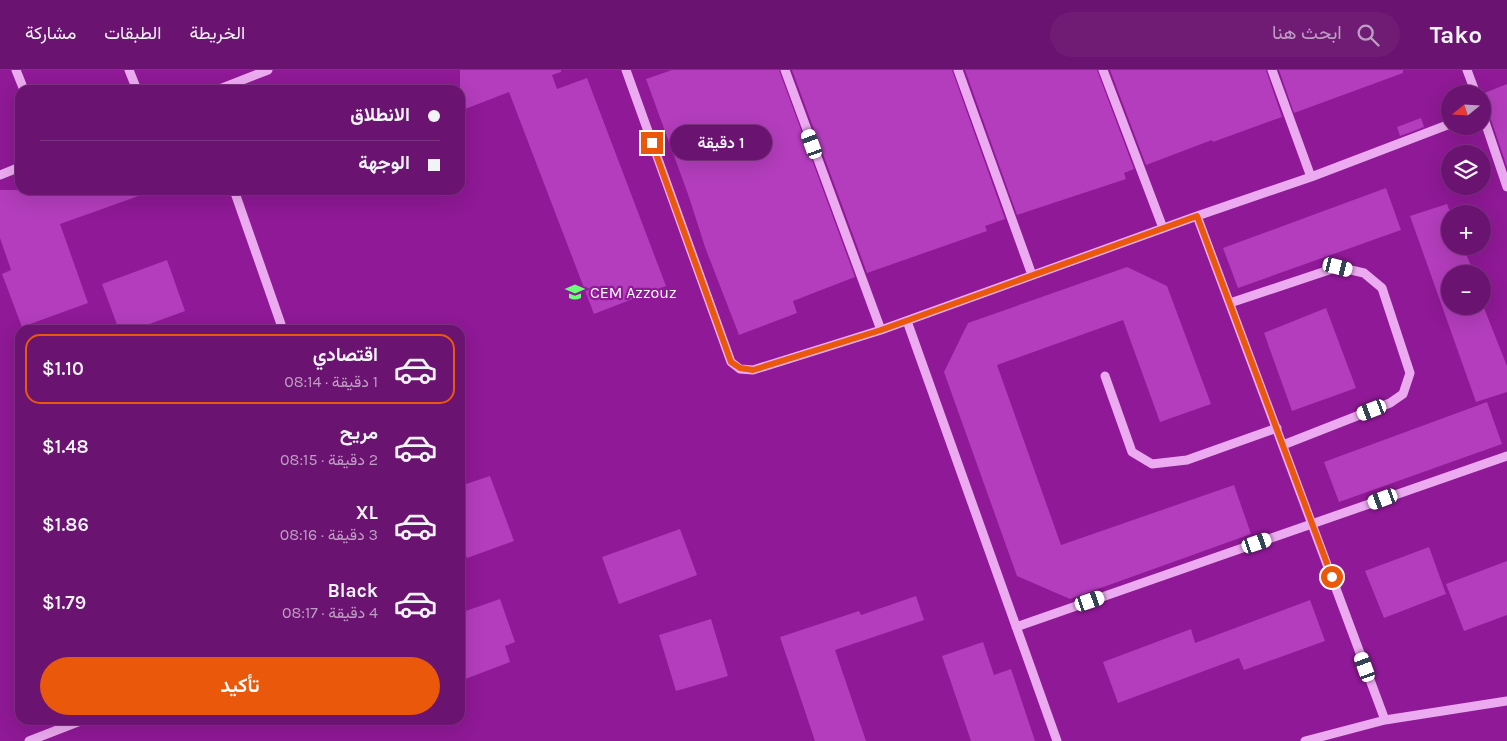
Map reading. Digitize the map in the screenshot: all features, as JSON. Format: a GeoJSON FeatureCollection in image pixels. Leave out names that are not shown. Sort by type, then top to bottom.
{"type":"FeatureCollection","features":[{"type":"Feature","properties":{"kind":"street"},"geometry":{"type":"LineString","coordinates":[[16,70],[22,85]]}},
{"type":"Feature","properties":{"kind":"street"},"geometry":{"type":"LineString","coordinates":[[129,70],[135,85]]}},
{"type":"Feature","properties":{"kind":"street"},"geometry":{"type":"LineString","coordinates":[[230,85],[268,70]]}},
{"type":"Feature","properties":{"kind":"street"},"geometry":{"type":"LineString","coordinates":[[626,70],[731,362],[740,368],[753,370],[907,321],[1163,228],[1311,177],[1441,127]]}},
{"type":"Feature","properties":{"kind":"street"},"geometry":{"type":"LineString","coordinates":[[785,70],[881,330]]}},
{"type":"Feature","properties":{"kind":"street"},"geometry":{"type":"LineString","coordinates":[[958,70],[1032,276]]}},
{"type":"Feature","properties":{"kind":"street"},"geometry":{"type":"LineString","coordinates":[[1103,70],[1163,228]]}},
{"type":"Feature","properties":{"kind":"street"},"geometry":{"type":"LineString","coordinates":[[1272,70],[1311,177]]}},
{"type":"Feature","properties":{"kind":"street"},"geometry":{"type":"LineString","coordinates":[[1467,70],[1473,85]]}},
{"type":"Feature","properties":{"kind":"street"},"geometry":{"type":"LineString","coordinates":[[1489,135],[1507,188]]}},
{"type":"Feature","properties":{"kind":"street"},"geometry":{"type":"LineString","coordinates":[[0,175],[15,169]]}},
{"type":"Feature","properties":{"kind":"street"},"geometry":{"type":"LineString","coordinates":[[236,195],[281,325]]}},
{"type":"Feature","properties":{"kind":"street"},"geometry":{"type":"LineString","coordinates":[[1197,216],[1385,720]]}},
{"type":"Feature","properties":{"kind":"street"},"geometry":{"type":"LineString","coordinates":[[1230,304],[1338,267],[1364,273],[1382,288],[1410,373],[1403,394],[1390,403],[1283,445]]}},
{"type":"Feature","properties":{"kind":"street"},"geometry":{"type":"LineString","coordinates":[[907,321],[1057,741]]}},
{"type":"Feature","properties":{"kind":"street"},"geometry":{"type":"LineString","coordinates":[[1105,376],[1132,452],[1152,464],[1187,460],[1277,428]]}},
{"type":"Feature","properties":{"kind":"street"},"geometry":{"type":"LineString","coordinates":[[1016,627],[1507,456]]}},
{"type":"Feature","properties":{"kind":"street"},"geometry":{"type":"LineString","coordinates":[[1305,741],[1385,720],[1507,701]]}},
{"type":"Feature","properties":{"kind":"street"},"geometry":{"type":"LineString","coordinates":[[30,741],[70,725]]}},
{"type":"Feature","properties":{"kind":"building"},"geometry":{"type":"Polygon","coordinates":[[[460,70],[561,70],[561,72],[552,75],[557,89],[587,78],[666,286],[594,314],[509,92],[465,109],[465,85],[460,85],[460,70]]]}},
{"type":"Feature","properties":{"kind":"building"},"geometry":{"type":"Polygon","coordinates":[[[672,70],[779,70],[855,277],[793,301],[797,313],[739,335],[705,247],[646,79],[672,70]]]}},
{"type":"Feature","properties":{"kind":"building"},"geometry":{"type":"Polygon","coordinates":[[[792,70],[952,70],[1005,219],[985,226],[987,231],[867,273],[792,70]]]}},
{"type":"Feature","properties":{"kind":"building"},"geometry":{"type":"Polygon","coordinates":[[[965,70],[1097,70],[1134,169],[1124,173],[1126,179],[1017,215],[965,70]]]}},
{"type":"Feature","properties":{"kind":"building"},"geometry":{"type":"Polygon","coordinates":[[[1110,70],[1266,70],[1282,117],[1213,142],[1212,140],[1146,165],[1110,70]]]}},
{"type":"Feature","properties":{"kind":"building"},"geometry":{"type":"Polygon","coordinates":[[[1279,70],[1403,70],[1403,73],[1294,113],[1279,70]]]}},
{"type":"Feature","properties":{"kind":"building"},"geometry":{"type":"Polygon","coordinates":[[[1507,84],[1507,167],[1491,120],[1491,90],[1507,84]]]}},
{"type":"Feature","properties":{"kind":"building"},"geometry":{"type":"Polygon","coordinates":[[[1421,118],[1424,127],[1400,136],[1397,127],[1421,118]]]}},
{"type":"Feature","properties":{"kind":"building"},"geometry":{"type":"Polygon","coordinates":[[[1386,188],[1401,230],[1238,288],[1223,248],[1386,188]]]}},
{"type":"Feature","properties":{"kind":"building"},"geometry":{"type":"Polygon","coordinates":[[[0,190],[15,190],[15,195],[141,195],[60,224],[88,303],[28,325],[21,325],[2,274],[11,270],[0,238],[0,190]]]}},
{"type":"Feature","properties":{"kind":"building"},"geometry":{"type":"Polygon","coordinates":[[[1441,206],[1441,255],[1467,255],[1470,265],[1441,265],[1441,303],[1410,216],[1441,206]]]}},
{"type":"Feature","properties":{"kind":"building"},"geometry":{"type":"Polygon","coordinates":[[[167,260],[185,311],[147,325],[117,325],[102,284],[167,260]]]}},
{"type":"Feature","properties":{"kind":"building"},"geometry":{"type":"Polygon","coordinates":[[[1127,267],[1167,286],[1211,404],[1160,422],[1123,320],[997,365],[1061,545],[1234,485],[1251,534],[1070,599],[1017,576],[944,372],[968,323],[1127,267]]]}},
{"type":"Feature","properties":{"kind":"building"},"geometry":{"type":"Polygon","coordinates":[[[1326,308],[1356,388],[1292,411],[1264,333],[1326,308]]]}},
{"type":"Feature","properties":{"kind":"building"},"geometry":{"type":"Polygon","coordinates":[[[1445,315],[1487,315],[1507,366],[1507,392],[1476,402],[1445,315]]]}},
{"type":"Feature","properties":{"kind":"building"},"geometry":{"type":"Polygon","coordinates":[[[1487,402],[1502,444],[1339,502],[1324,462],[1487,402]]]}},
{"type":"Feature","properties":{"kind":"building"},"geometry":{"type":"Polygon","coordinates":[[[490,476],[514,541],[467,558],[465,552],[465,484],[490,476]]]}},
{"type":"Feature","properties":{"kind":"building"},"geometry":{"type":"Polygon","coordinates":[[[680,529],[697,575],[619,604],[602,557],[680,529]]]}},
{"type":"Feature","properties":{"kind":"building"},"geometry":{"type":"Polygon","coordinates":[[[1429,547],[1446,594],[1384,618],[1365,571],[1429,547]]]}},
{"type":"Feature","properties":{"kind":"building"},"geometry":{"type":"Polygon","coordinates":[[[1507,561],[1507,615],[1464,631],[1446,584],[1507,561]]]}},
{"type":"Feature","properties":{"kind":"building"},"geometry":{"type":"Polygon","coordinates":[[[916,596],[924,620],[835,650],[866,741],[815,741],[780,637],[859,611],[861,615],[916,596]]]}},
{"type":"Feature","properties":{"kind":"building"},"geometry":{"type":"Polygon","coordinates":[[[500,599],[515,642],[505,646],[510,662],[465,679],[465,611],[500,599]]]}},
{"type":"Feature","properties":{"kind":"building"},"geometry":{"type":"Polygon","coordinates":[[[1310,600],[1325,641],[1244,670],[1239,658],[1118,703],[1103,662],[1191,629],[1195,643],[1310,600]]]}},
{"type":"Feature","properties":{"kind":"building"},"geometry":{"type":"Polygon","coordinates":[[[711,619],[728,676],[676,691],[659,635],[711,619]]]}},
{"type":"Feature","properties":{"kind":"building"},"geometry":{"type":"Polygon","coordinates":[[[983,642],[994,675],[1011,669],[1035,741],[971,741],[942,656],[983,642]]]}},
{"type":"Feature","properties":{"kind":"place","name":"CEM Azzouz"},"geometry":{"type":"Point","coordinates":[575,292]}},
{"type":"Feature","properties":{"kind":"route"},"geometry":{"type":"LineString","coordinates":[[652,143],[731,362],[740,368],[753,370],[881,330],[1197,216],[1332,577]]}}]}
